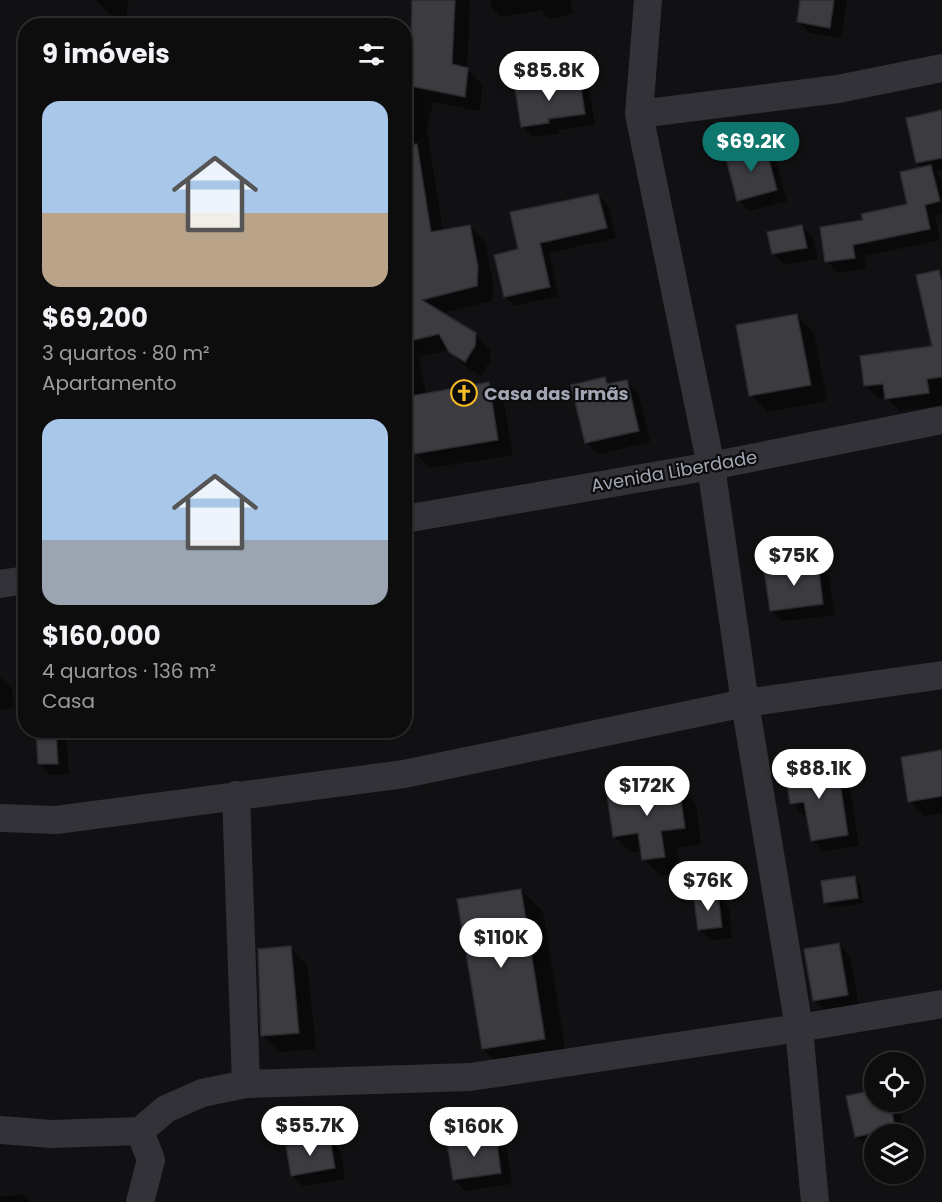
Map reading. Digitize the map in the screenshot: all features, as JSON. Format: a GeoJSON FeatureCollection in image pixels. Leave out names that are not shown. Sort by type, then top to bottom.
{"type":"FeatureCollection","features":[{"type":"Feature","properties":{"kind":"street"},"geometry":{"type":"LineString","coordinates":[[648,0],[639,114],[711,466],[744,703],[799,1029],[815,1202]]}},
{"type":"Feature","properties":{"kind":"street"},"geometry":{"type":"LineString","coordinates":[[639,114],[838,89],[942,68]]}},
{"type":"Feature","properties":{"kind":"street","name":"Avenida Liberdade"},"geometry":{"type":"LineString","coordinates":[[412,518],[711,466],[942,420]]}},
{"type":"Feature","properties":{"kind":"street"},"geometry":{"type":"LineString","coordinates":[[0,584],[18,581]]}},
{"type":"Feature","properties":{"kind":"street"},"geometry":{"type":"LineString","coordinates":[[0,818],[56,820],[405,774],[744,703],[942,675]]}},
{"type":"Feature","properties":{"kind":"street"},"geometry":{"type":"LineString","coordinates":[[236,795],[246,1084]]}},
{"type":"Feature","properties":{"kind":"street"},"geometry":{"type":"LineString","coordinates":[[0,1130],[52,1134],[140,1131],[166,1109],[202,1093],[246,1084],[470,1077],[799,1029],[942,1005]]}},
{"type":"Feature","properties":{"kind":"street"},"geometry":{"type":"LineString","coordinates":[[140,1131],[150,1160],[140,1202]]}},
{"type":"Feature","properties":{"kind":"building"},"geometry":{"type":"Polygon","coordinates":[[[412,0],[455,0],[452,64],[468,68],[465,97],[412,86],[412,0]]]}},
{"type":"Feature","properties":{"kind":"building"},"geometry":{"type":"Polygon","coordinates":[[[800,0],[834,0],[830,28],[797,22],[800,0]]]}},
{"type":"Feature","properties":{"kind":"building"},"geometry":{"type":"Polygon","coordinates":[[[580,80],[585,114],[548,119],[549,123],[521,127],[515,88],[580,80]]]}},
{"type":"Feature","properties":{"kind":"building"},"geometry":{"type":"Polygon","coordinates":[[[942,110],[942,158],[916,163],[906,118],[942,110]]]}},
{"type":"Feature","properties":{"kind":"building"},"geometry":{"type":"Polygon","coordinates":[[[412,144],[417,144],[431,232],[470,225],[478,267],[477,286],[422,300],[476,333],[475,346],[465,362],[449,352],[439,334],[412,340],[412,144]]]}},
{"type":"Feature","properties":{"kind":"building"},"geometry":{"type":"Polygon","coordinates":[[[765,145],[777,190],[737,201],[725,155],[765,145]]]}},
{"type":"Feature","properties":{"kind":"building"},"geometry":{"type":"Polygon","coordinates":[[[931,165],[940,201],[925,205],[930,229],[853,245],[855,258],[825,262],[820,227],[863,220],[861,214],[907,204],[900,172],[931,165]]]}},
{"type":"Feature","properties":{"kind":"building"},"geometry":{"type":"Polygon","coordinates":[[[598,194],[607,228],[540,243],[550,287],[504,297],[494,255],[518,249],[510,212],[598,194]]]}},
{"type":"Feature","properties":{"kind":"building"},"geometry":{"type":"Polygon","coordinates":[[[802,225],[807,248],[772,254],[767,232],[802,225]]]}},
{"type":"Feature","properties":{"kind":"building"},"geometry":{"type":"Polygon","coordinates":[[[939,270],[942,284],[942,377],[927,379],[929,393],[885,399],[883,384],[864,386],[860,356],[932,346],[916,275],[939,270]]]}},
{"type":"Feature","properties":{"kind":"building"},"geometry":{"type":"Polygon","coordinates":[[[797,314],[811,385],[749,396],[736,325],[797,314]]]}},
{"type":"Feature","properties":{"kind":"building"},"geometry":{"type":"Polygon","coordinates":[[[605,377],[607,384],[627,380],[639,431],[585,443],[571,385],[605,377]]]}},
{"type":"Feature","properties":{"kind":"building"},"geometry":{"type":"Polygon","coordinates":[[[489,382],[498,440],[414,454],[412,396],[489,382]]]}},
{"type":"Feature","properties":{"kind":"building"},"geometry":{"type":"Polygon","coordinates":[[[818,563],[823,604],[770,611],[764,570],[818,563]]]}},
{"type":"Feature","properties":{"kind":"building"},"geometry":{"type":"Polygon","coordinates":[[[36,738],[56,738],[58,764],[38,764],[36,738]]]}},
{"type":"Feature","properties":{"kind":"building"},"geometry":{"type":"Polygon","coordinates":[[[942,750],[942,796],[908,802],[901,757],[942,750]]]}},
{"type":"Feature","properties":{"kind":"building"},"geometry":{"type":"Polygon","coordinates":[[[837,763],[848,835],[811,841],[804,802],[790,804],[785,771],[837,763]]]}},
{"type":"Feature","properties":{"kind":"building"},"geometry":{"type":"Polygon","coordinates":[[[679,785],[685,828],[661,831],[665,857],[642,860],[638,833],[613,837],[607,795],[679,785]]]}},
{"type":"Feature","properties":{"kind":"building"},"geometry":{"type":"Polygon","coordinates":[[[855,876],[858,898],[824,903],[821,881],[855,876]]]}},
{"type":"Feature","properties":{"kind":"building"},"geometry":{"type":"Polygon","coordinates":[[[521,889],[545,1039],[482,1049],[457,899],[521,889]]]}},
{"type":"Feature","properties":{"kind":"building"},"geometry":{"type":"Polygon","coordinates":[[[718,895],[722,927],[698,930],[694,898],[718,895]]]}},
{"type":"Feature","properties":{"kind":"building"},"geometry":{"type":"Polygon","coordinates":[[[839,943],[848,995],[813,1001],[804,949],[839,943]]]}},
{"type":"Feature","properties":{"kind":"building"},"geometry":{"type":"Polygon","coordinates":[[[291,946],[299,1033],[261,1036],[258,949],[291,946]]]}},
{"type":"Feature","properties":{"kind":"building"},"geometry":{"type":"Polygon","coordinates":[[[864,1092],[864,1112],[892,1112],[894,1124],[864,1124],[864,1135],[855,1137],[846,1096],[864,1092]]]}},
{"type":"Feature","properties":{"kind":"building"},"geometry":{"type":"Polygon","coordinates":[[[496,1136],[501,1173],[453,1180],[447,1143],[496,1136]]]}},
{"type":"Feature","properties":{"kind":"building"},"geometry":{"type":"Polygon","coordinates":[[[330,1139],[335,1168],[291,1176],[286,1146],[330,1139]]]}},
{"type":"Feature","properties":{"kind":"place","name":"Casa das Irmãs"},"geometry":{"type":"Point","coordinates":[464,393]}}]}
